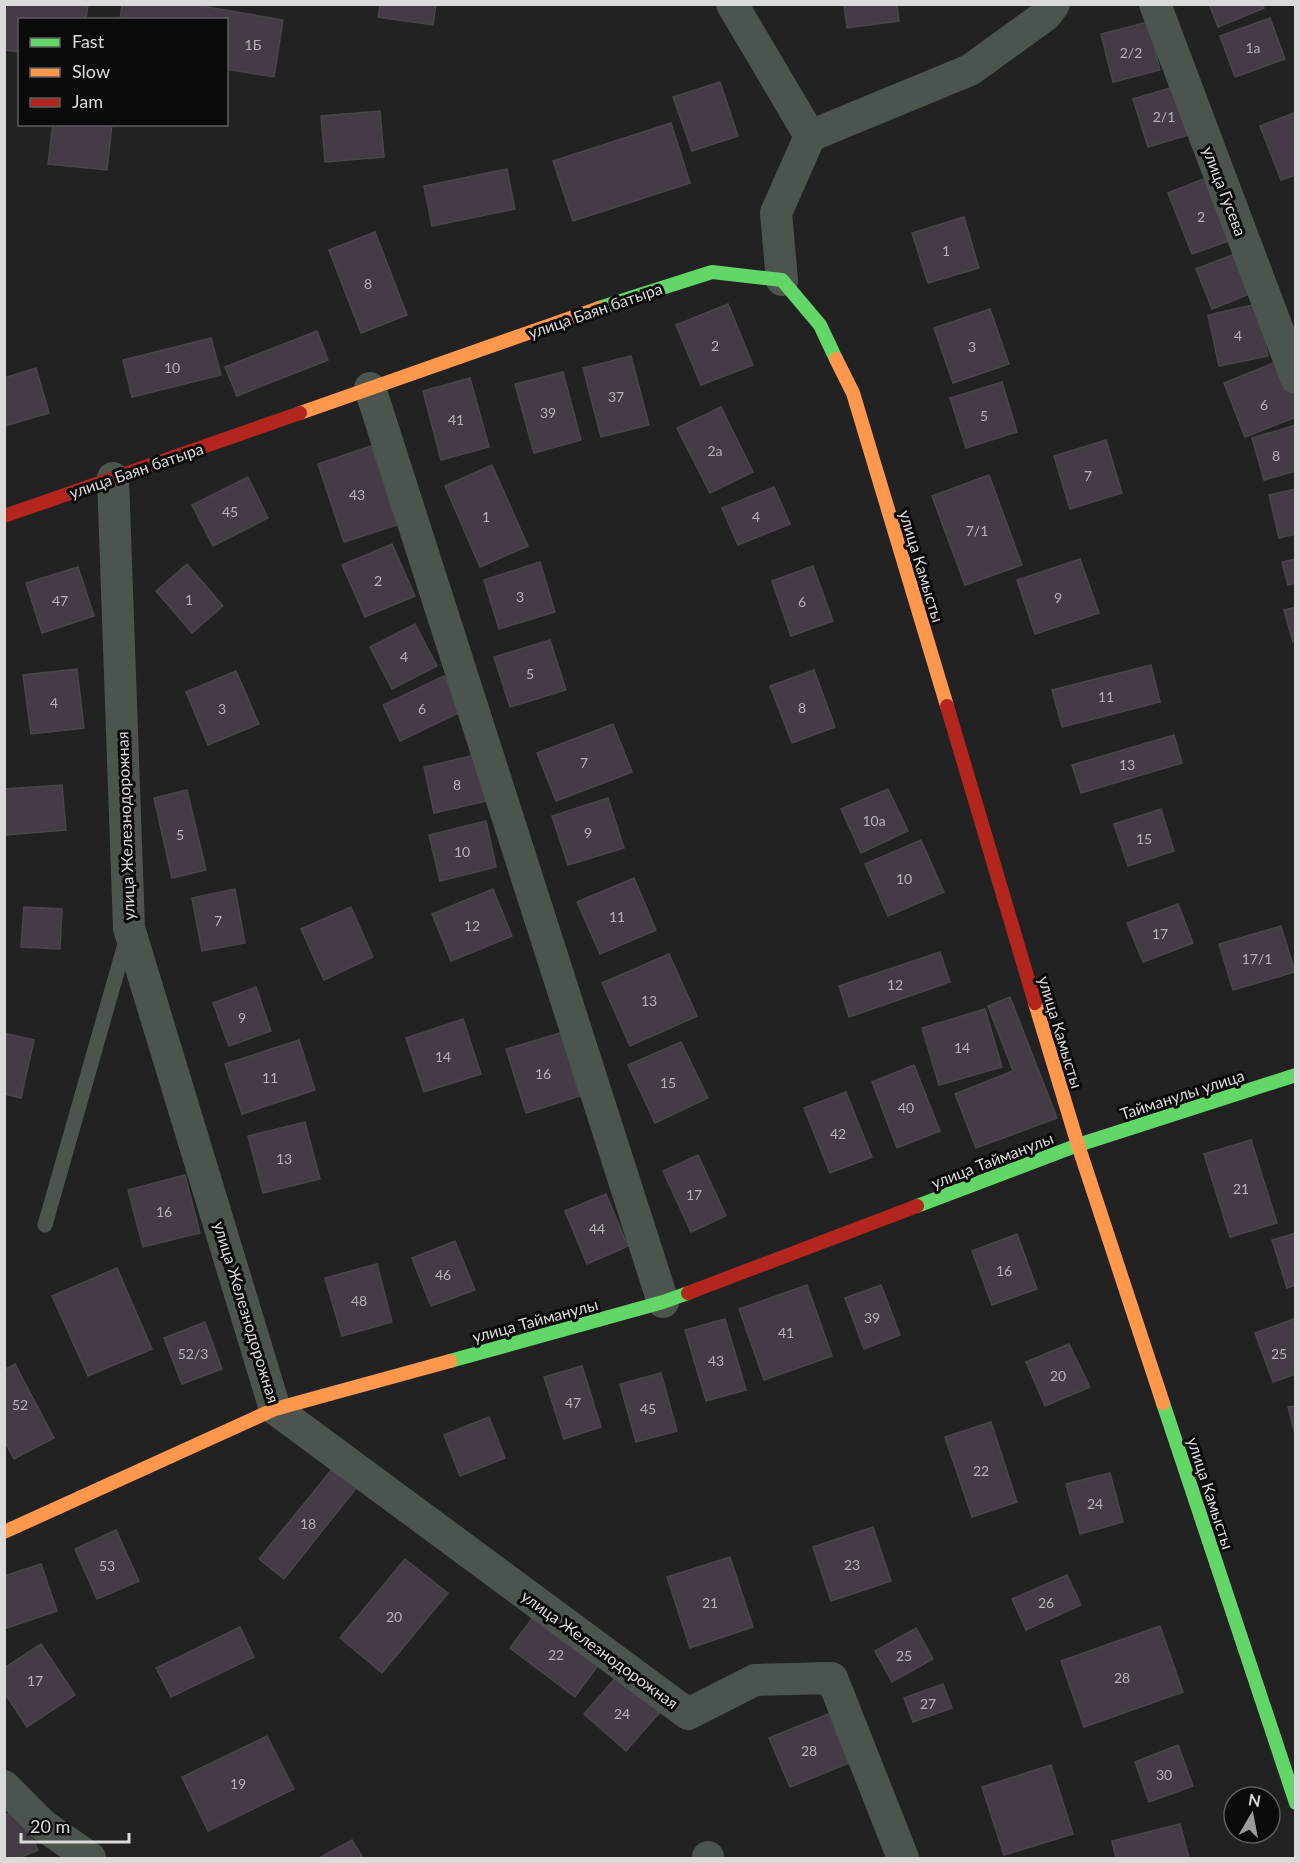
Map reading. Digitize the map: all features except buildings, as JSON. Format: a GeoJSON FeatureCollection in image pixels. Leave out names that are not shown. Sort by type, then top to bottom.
{"type":"FeatureCollection","features":[{"type":"Feature","properties":{"kind":"street"},"geometry":{"type":"LineString","coordinates":[[732,4],[810,136]]}},
{"type":"Feature","properties":{"kind":"street"},"geometry":{"type":"LineString","coordinates":[[782,279],[776,213],[810,136],[970,70],[1046,15],[1054,4]]}},
{"type":"Feature","properties":{"kind":"street","name":"улица Гусева"},"geometry":{"type":"LineString","coordinates":[[1155,4],[1296,378]]}},
{"type":"Feature","properties":{"kind":"street","name":"улица Баян батыра"},"geometry":{"type":"LineString","coordinates":[[4,516],[621,300],[712,272],[782,279]]}},
{"type":"Feature","properties":{"kind":"street","name":"улица Камысты"},"geometry":{"type":"LineString","coordinates":[[782,279],[820,325],[853,393],[1078,1145],[1296,1803]]}},
{"type":"Feature","properties":{"kind":"street"},"geometry":{"type":"LineString","coordinates":[[370,388],[663,1302]]}},
{"type":"Feature","properties":{"kind":"street","name":"улица Железнодорожная"},"geometry":{"type":"LineString","coordinates":[[113,478],[129,928],[275,1409],[688,1714],[755,1680],[832,1677],[903,1858]]}},
{"type":"Feature","properties":{"kind":"street","name":"Тайманулы улица"},"geometry":{"type":"LineString","coordinates":[[1078,1145],[1296,1075]]}},
{"type":"Feature","properties":{"kind":"street","name":"улица Тайманулы"},"geometry":{"type":"LineString","coordinates":[[4,1532],[275,1409],[663,1302],[1078,1145]]}},
{"type":"Feature","properties":{"kind":"street"},"geometry":{"type":"LineString","coordinates":[[4,1786],[45,1826],[90,1858]]}},
{"type":"Feature","properties":{"kind":"lane"},"geometry":{"type":"LineString","coordinates":[[45,1225],[129,928]]}},
{"type":"Feature","properties":{"kind":"traffic: fast"},"geometry":{"type":"LineString","coordinates":[[599,308],[712,272],[782,280],[820,325],[836,359]]}},
{"type":"Feature","properties":{"kind":"traffic: fast"},"geometry":{"type":"LineString","coordinates":[[917,1206],[1078,1145],[1296,1075]]}},
{"type":"Feature","properties":{"kind":"traffic: fast"},"geometry":{"type":"LineString","coordinates":[[450,1361],[688,1293]]}},
{"type":"Feature","properties":{"kind":"traffic: fast"},"geometry":{"type":"LineString","coordinates":[[1163,1403],[1296,1803]]}},
{"type":"Feature","properties":{"kind":"traffic: slow"},"geometry":{"type":"LineString","coordinates":[[300,413],[599,308]]}},
{"type":"Feature","properties":{"kind":"traffic: slow"},"geometry":{"type":"LineString","coordinates":[[836,359],[853,393],[947,706]]}},
{"type":"Feature","properties":{"kind":"traffic: slow"},"geometry":{"type":"LineString","coordinates":[[1035,1003],[1078,1145],[1163,1403]]}},
{"type":"Feature","properties":{"kind":"traffic: slow"},"geometry":{"type":"LineString","coordinates":[[4,1532],[275,1409],[450,1361]]}},
{"type":"Feature","properties":{"kind":"traffic: jam"},"geometry":{"type":"LineString","coordinates":[[4,516],[300,413]]}},
{"type":"Feature","properties":{"kind":"traffic: jam"},"geometry":{"type":"LineString","coordinates":[[947,706],[1035,1003]]}},
{"type":"Feature","properties":{"kind":"traffic: jam"},"geometry":{"type":"LineString","coordinates":[[688,1293],[917,1206]]}}]}
